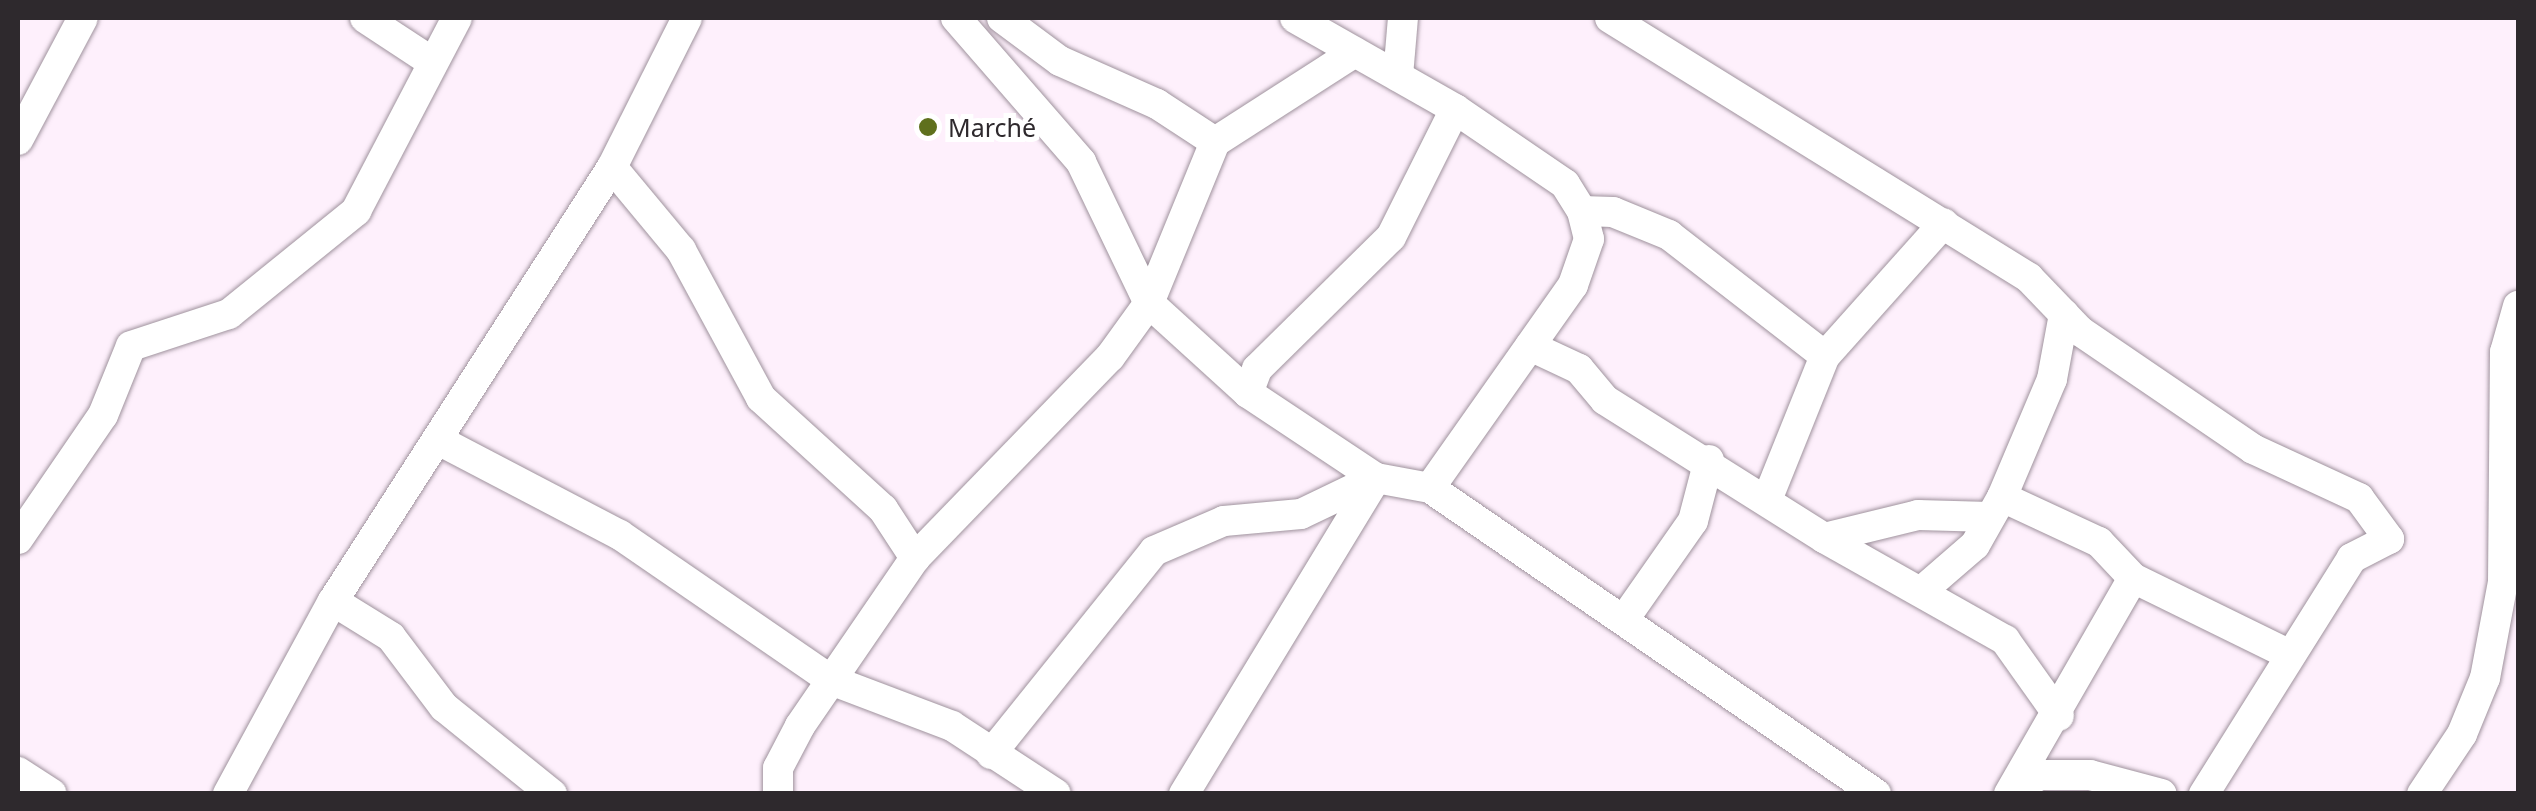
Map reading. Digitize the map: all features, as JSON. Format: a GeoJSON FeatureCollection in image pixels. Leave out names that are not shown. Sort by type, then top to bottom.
{"type":"FeatureCollection","features":[{"type":"Feature","properties":{"kind":"street"},"geometry":{"type":"LineString","coordinates":[[18,140],[84,18]]}},
{"type":"Feature","properties":{"kind":"street"},"geometry":{"type":"LineString","coordinates":[[365,18],[432,62]]}},
{"type":"Feature","properties":{"kind":"street"},"geometry":{"type":"LineString","coordinates":[[18,539],[103,415],[131,346],[228,314],[356,211],[457,18]]}},
{"type":"Feature","properties":{"kind":"street"},"geometry":{"type":"LineString","coordinates":[[228,794],[334,602],[612,167],[687,18]]}},
{"type":"Feature","properties":{"kind":"street"},"geometry":{"type":"LineString","coordinates":[[956,18],[1081,162],[1148,303],[1248,394],[1376,478],[1430,488],[1625,618],[1876,794]]}},
{"type":"Feature","properties":{"kind":"street"},"geometry":{"type":"LineString","coordinates":[[1002,18],[1060,61],[1157,104],[1215,142]]}},
{"type":"Feature","properties":{"kind":"street"},"geometry":{"type":"LineString","coordinates":[[1294,18],[1456,109],[1565,184],[1582,211],[1589,239],[1572,285],[1430,488]]}},
{"type":"Feature","properties":{"kind":"street"},"geometry":{"type":"LineString","coordinates":[[1398,76],[1403,18]]}},
{"type":"Feature","properties":{"kind":"street"},"geometry":{"type":"LineString","coordinates":[[1610,18],[2029,278],[2064,314],[2253,449],[2360,498],[2389,539],[2352,558],[2288,654],[2204,794]]}},
{"type":"Feature","properties":{"kind":"street"},"geometry":{"type":"LineString","coordinates":[[778,794],[778,768],[831,680],[915,558],[1110,357],[1148,303],[1215,142],[1355,52]]}},
{"type":"Feature","properties":{"kind":"street"},"geometry":{"type":"LineString","coordinates":[[1248,394],[1257,370],[1391,237],[1456,109]]}},
{"type":"Feature","properties":{"kind":"street"},"geometry":{"type":"LineString","coordinates":[[612,167],[680,250],[760,398],[883,510],[915,558]]}},
{"type":"Feature","properties":{"kind":"street"},"geometry":{"type":"LineString","coordinates":[[1582,211],[1613,212],[1669,235],[1825,356]]}},
{"type":"Feature","properties":{"kind":"street"},"geometry":{"type":"LineString","coordinates":[[1767,500],[1801,396],[1825,356],[1944,222]]}},
{"type":"Feature","properties":{"kind":"street"},"geometry":{"type":"LineString","coordinates":[[2422,794],[2462,734],[2486,678],[2503,582],[2505,352],[2518,306]]}},
{"type":"Feature","properties":{"kind":"street"},"geometry":{"type":"LineString","coordinates":[[1924,589],[1976,545],[1996,507],[2052,379],[2064,314]]}},
{"type":"Feature","properties":{"kind":"street"},"geometry":{"type":"LineString","coordinates":[[1530,346],[1824,538],[1924,589],[2005,640],[2058,716]]}},
{"type":"Feature","properties":{"kind":"street"},"geometry":{"type":"LineString","coordinates":[[440,441],[620,535],[831,680],[952,726],[1056,794]]}},
{"type":"Feature","properties":{"kind":"street"},"geometry":{"type":"LineString","coordinates":[[1625,618],[1693,520],[1709,460]]}},
{"type":"Feature","properties":{"kind":"street"},"geometry":{"type":"LineString","coordinates":[[991,754],[1154,550],[1224,521],[1301,514],[1376,478]]}},
{"type":"Feature","properties":{"kind":"street"},"geometry":{"type":"LineString","coordinates":[[1184,794],[1376,478]]}},
{"type":"Feature","properties":{"kind":"street"},"geometry":{"type":"LineString","coordinates":[[1824,538],[1918,515],[1996,507],[2099,542],[2133,578],[2288,654]]}},
{"type":"Feature","properties":{"kind":"street"},"geometry":{"type":"LineString","coordinates":[[2009,793],[2058,716],[2133,578]]}},
{"type":"Feature","properties":{"kind":"street"},"geometry":{"type":"LineString","coordinates":[[334,602],[390,637],[505,781],[552,794]]}},
{"type":"Feature","properties":{"kind":"street"},"geometry":{"type":"LineString","coordinates":[[18,772],[52,794]]}},
{"type":"Feature","properties":{"kind":"street"},"geometry":{"type":"LineString","coordinates":[[2009,793],[2040,775],[2090,775],[2162,794]]}},
{"type":"Feature","properties":{"kind":"place","name":"Marché"},"geometry":{"type":"Point","coordinates":[928,127]}}]}
